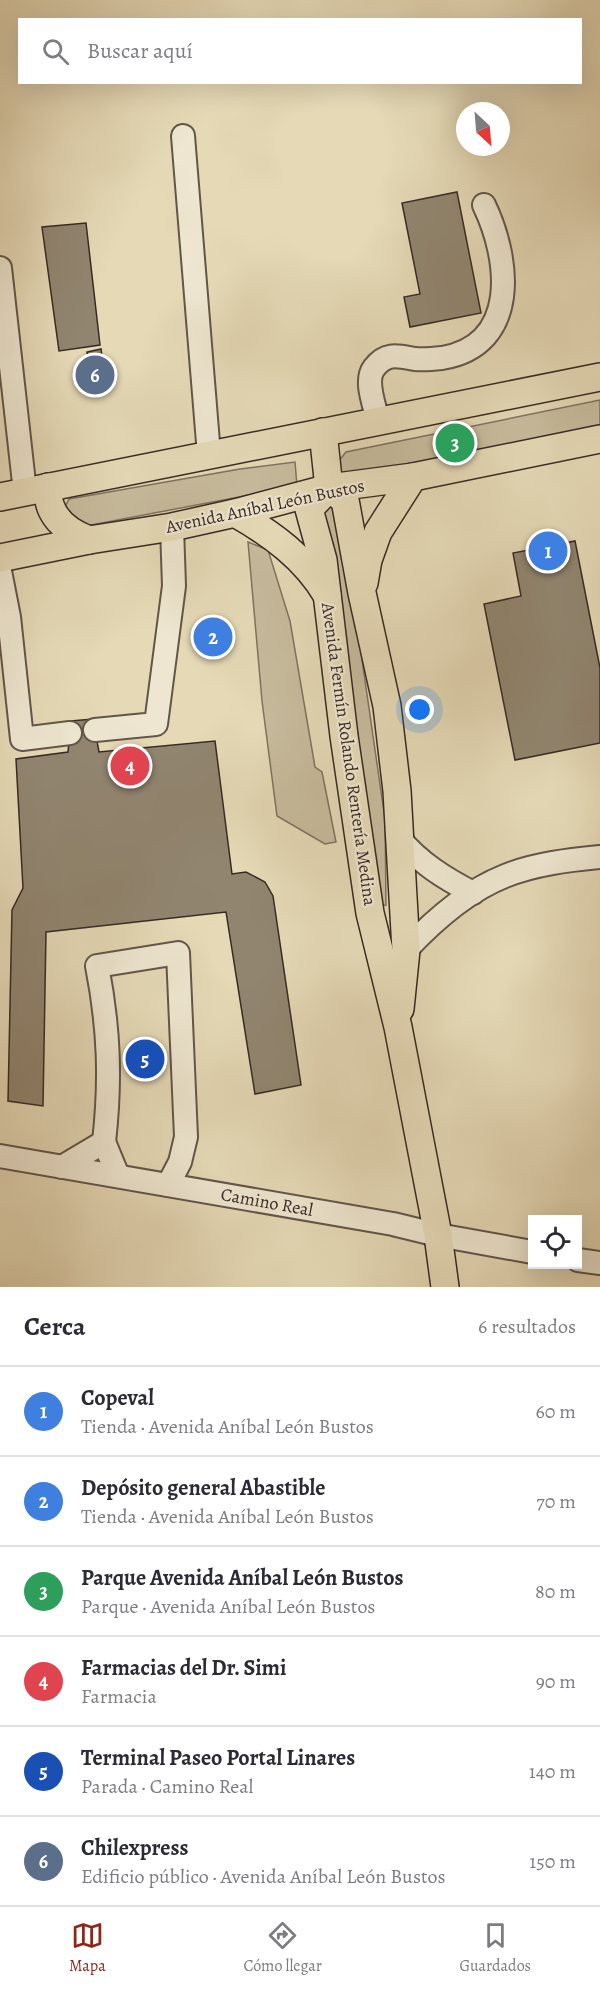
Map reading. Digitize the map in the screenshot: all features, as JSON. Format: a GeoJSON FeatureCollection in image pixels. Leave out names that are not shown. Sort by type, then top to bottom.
{"type":"FeatureCollection","features":[{"type":"Feature","properties":{"kind":"main road"},"geometry":{"type":"LineString","coordinates":[[24,492],[600,377]]}},
{"type":"Feature","properties":{"kind":"main road"},"geometry":{"type":"LineString","coordinates":[[323,432],[329,488]]}},
{"type":"Feature","properties":{"kind":"main road","name":"Avenida Aníbal León Bustos"},"geometry":{"type":"LineString","coordinates":[[0,558],[89,540],[172,527],[329,488],[413,477],[600,439]]}},
{"type":"Feature","properties":{"kind":"main road"},"geometry":{"type":"LineString","coordinates":[[362,593],[368,560],[378,532],[413,477]]}},
{"type":"Feature","properties":{"kind":"main road","name":"Avenida Fermín Rolando Rentería Medina"},"geometry":{"type":"LineString","coordinates":[[398,1027],[406,950],[397,791],[387,706],[362,593],[345,500],[329,488],[309,509],[323,560],[329,599],[344,736],[370,912],[398,1027],[438,1235],[445,1287]]}},
{"type":"Feature","properties":{"kind":"main road"},"geometry":{"type":"LineString","coordinates":[[24,492],[47,498],[60,523],[89,540]]}},
{"type":"Feature","properties":{"kind":"main road"},"geometry":{"type":"LineString","coordinates":[[235,513],[282,543],[309,569],[329,599]]}},
{"type":"Feature","properties":{"kind":"street"},"geometry":{"type":"LineString","coordinates":[[183,136],[209,455]]}},
{"type":"Feature","properties":{"kind":"street"},"geometry":{"type":"LineString","coordinates":[[378,421],[369,377],[373,368],[380,361],[398,355],[430,359],[460,352],[474,345],[496,322],[503,285],[502,264],[493,224],[484,205]]}},
{"type":"Feature","properties":{"kind":"street"},"geometry":{"type":"LineString","coordinates":[[0,268],[24,492]]}},
{"type":"Feature","properties":{"kind":"street"},"geometry":{"type":"LineString","coordinates":[[95,730],[156,724],[174,586],[172,527]]}},
{"type":"Feature","properties":{"kind":"street"},"geometry":{"type":"LineString","coordinates":[[0,572],[9,617],[22,739],[70,733]]}},
{"type":"Feature","properties":{"kind":"street"},"geometry":{"type":"LineString","coordinates":[[399,838],[422,862],[441,876],[473,893]]}},
{"type":"Feature","properties":{"kind":"street"},"geometry":{"type":"LineString","coordinates":[[406,950],[426,930],[473,893],[505,876],[549,865],[600,857]]}},
{"type":"Feature","properties":{"kind":"street"},"geometry":{"type":"LineString","coordinates":[[118,1176],[104,1142],[108,1096],[108,1037],[97,966],[178,953],[186,1125],[184,1150],[168,1185]]}},
{"type":"Feature","properties":{"kind":"street"},"geometry":{"type":"LineString","coordinates":[[62,1167],[104,1142]]}},
{"type":"Feature","properties":{"kind":"street"},"geometry":{"type":"LineString","coordinates":[[184,1150],[203,1191]]}},
{"type":"Feature","properties":{"kind":"street","name":"Camino Real"},"geometry":{"type":"LineString","coordinates":[[0,1156],[410,1227],[438,1235],[528,1251]]}},
{"type":"Feature","properties":{"kind":"street"},"geometry":{"type":"LineString","coordinates":[[582,1261],[600,1263]]}},
{"type":"Feature","properties":{"kind":"shaded area"},"geometry":{"type":"Polygon","coordinates":[[[600,400],[600,425],[348,479],[342,473],[338,462],[346,452],[600,400]]]}},
{"type":"Feature","properties":{"kind":"shaded area"},"geometry":{"type":"Polygon","coordinates":[[[295,462],[297,486],[91,525],[73,525],[64,509],[69,499],[240,469],[295,462]]]}},
{"type":"Feature","properties":{"kind":"shaded area"},"geometry":{"type":"Polygon","coordinates":[[[338,506],[385,819],[386,905],[380,906],[323,509],[338,506]]]}},
{"type":"Feature","properties":{"kind":"shaded area"},"geometry":{"type":"Polygon","coordinates":[[[248,542],[268,550],[290,621],[315,767],[322,772],[336,842],[325,844],[277,816],[262,701],[248,542]]]}},
{"type":"Feature","properties":{"kind":"building"},"geometry":{"type":"Polygon","coordinates":[[[457,192],[481,313],[410,327],[404,297],[420,294],[402,203],[457,192]]]}},
{"type":"Feature","properties":{"kind":"building"},"geometry":{"type":"Polygon","coordinates":[[[86,223],[100,345],[59,351],[42,227],[86,223]]]}},
{"type":"Feature","properties":{"kind":"building"},"geometry":{"type":"Polygon","coordinates":[[[101,349],[105,380],[92,383],[87,352],[101,349]]]}},
{"type":"Feature","properties":{"kind":"building"},"geometry":{"type":"Polygon","coordinates":[[[575,541],[600,668],[600,743],[515,760],[484,604],[521,596],[513,553],[575,541]]]}},
{"type":"Feature","properties":{"kind":"building"},"geometry":{"type":"Polygon","coordinates":[[[93,719],[99,752],[215,741],[232,874],[246,872],[265,882],[273,896],[301,1085],[255,1094],[226,912],[46,932],[43,1106],[8,1101],[12,910],[23,888],[16,759],[68,752],[71,721],[93,719]]]}},
{"type":"Feature","properties":{"kind":"place","name":"Chilexpress"},"geometry":{"type":"Point","coordinates":[95,375]}},
{"type":"Feature","properties":{"kind":"place","name":"Parque Avenida Aníbal León Bustos"},"geometry":{"type":"Point","coordinates":[455,443]}},
{"type":"Feature","properties":{"kind":"place","name":"Copeval"},"geometry":{"type":"Point","coordinates":[548,551]}},
{"type":"Feature","properties":{"kind":"place","name":"Depósito general Abastible"},"geometry":{"type":"Point","coordinates":[213,637]}},
{"type":"Feature","properties":{"kind":"place","name":"Farmacias del Dr. Simi"},"geometry":{"type":"Point","coordinates":[130,766]}},
{"type":"Feature","properties":{"kind":"place","name":"Terminal Paseo Portal Linares"},"geometry":{"type":"Point","coordinates":[145,1059]}}]}
